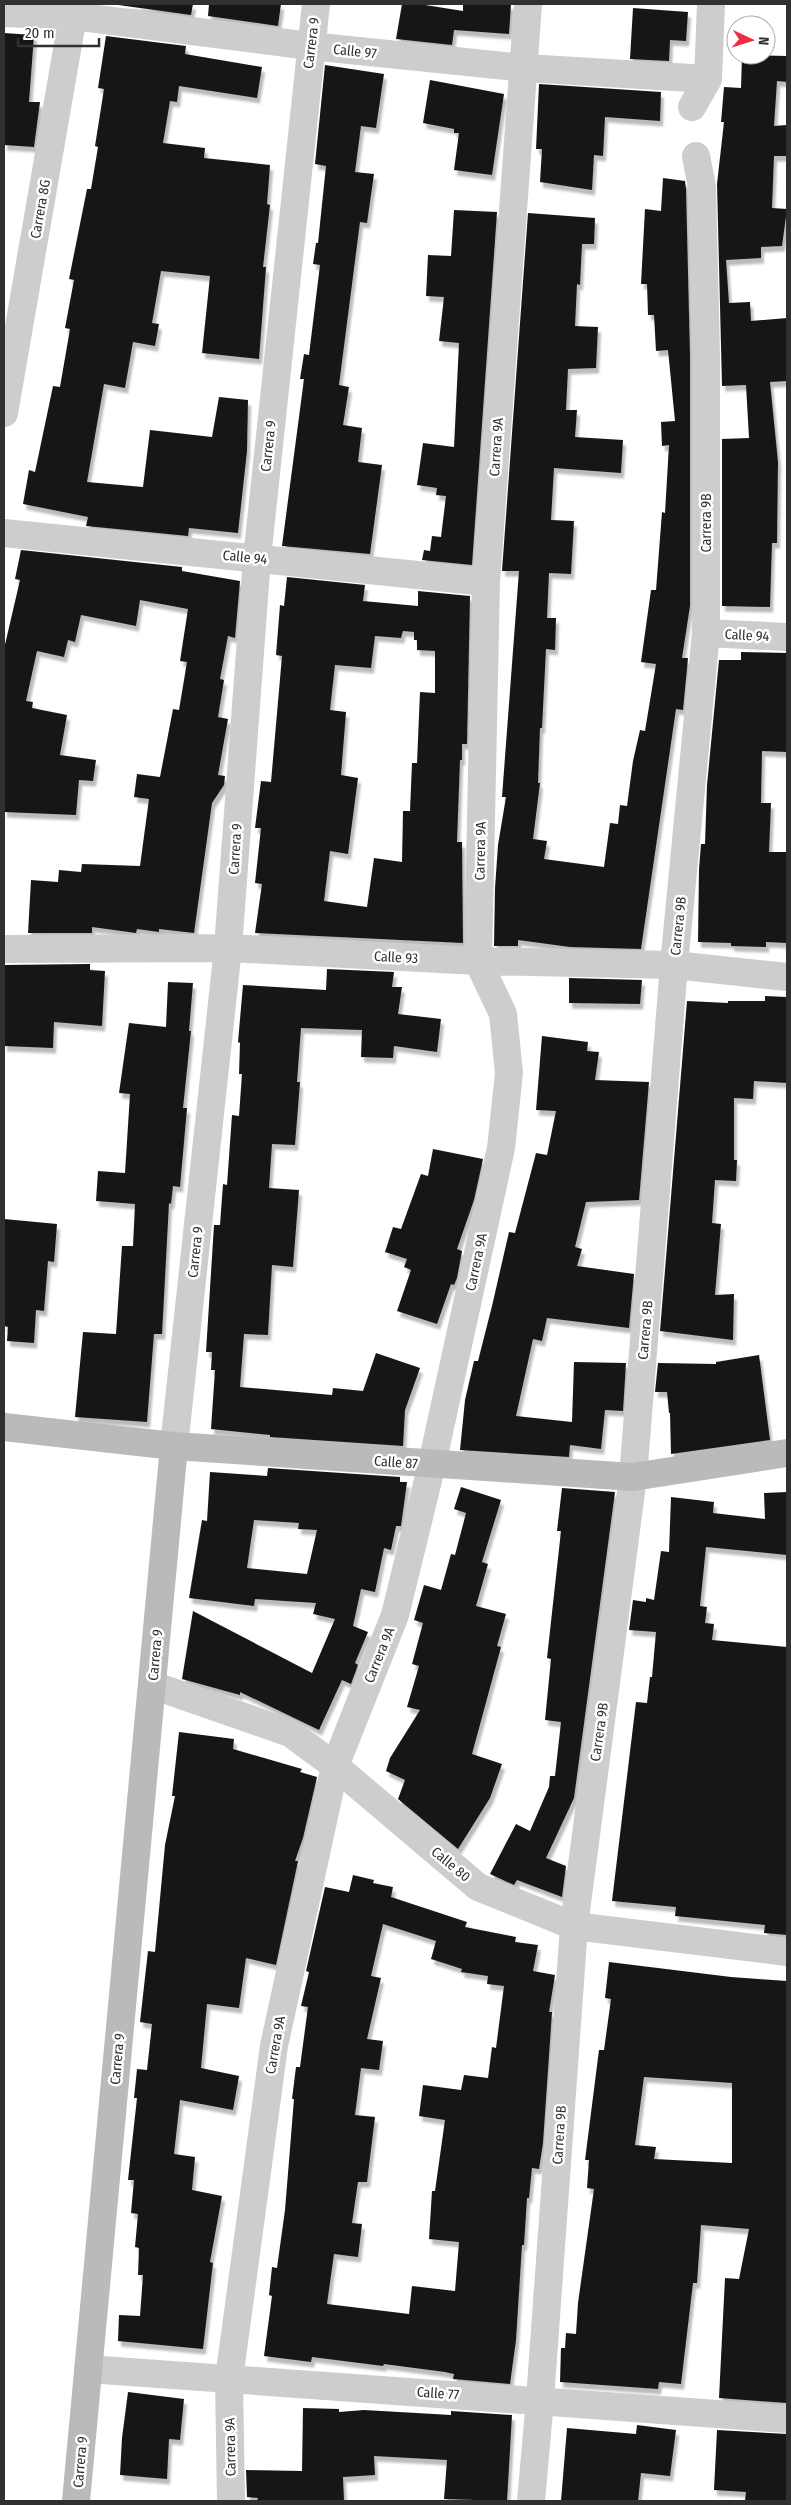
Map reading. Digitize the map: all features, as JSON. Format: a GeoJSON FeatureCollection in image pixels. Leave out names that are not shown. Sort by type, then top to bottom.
{"type":"FeatureCollection","features":[{"type":"Feature","properties":{"kind":"street","name":"Carrera 9"},"geometry":{"type":"LineString","coordinates":[[76,2501],[174,1446],[228,948],[257,558],[310,46],[316,4]]}},
{"type":"Feature","properties":{"kind":"street","name":"Carrera 9A"},"geometry":{"type":"LineString","coordinates":[[231,2501],[229,2379],[274,2046],[336,1766],[395,1615],[432,1464],[501,1148],[509,1073],[503,1014],[478,961],[486,582],[528,4]]}},
{"type":"Feature","properties":{"kind":"street"},"geometry":{"type":"LineString","coordinates":[[692,107],[708,79],[711,4]]}},
{"type":"Feature","properties":{"kind":"street","name":"Calle 97"},"geometry":{"type":"LineString","coordinates":[[4,13],[74,10],[310,46],[524,68],[708,79]]}},
{"type":"Feature","properties":{"kind":"street","name":"Carrera 8G"},"geometry":{"type":"LineString","coordinates":[[4,414],[74,10]]}},
{"type":"Feature","properties":{"kind":"street","name":"Carrera 9B"},"geometry":{"type":"LineString","coordinates":[[531,2501],[574,1926],[633,1477],[674,965],[706,633],[706,355],[702,186],[696,156]]}},
{"type":"Feature","properties":{"kind":"street","name":"Calle 94"},"geometry":{"type":"LineString","coordinates":[[4,533],[486,582]]}},
{"type":"Feature","properties":{"kind":"street","name":"Calle 94"},"geometry":{"type":"LineString","coordinates":[[706,633],[787,637]]}},
{"type":"Feature","properties":{"kind":"street","name":"Calle 93"},"geometry":{"type":"LineString","coordinates":[[4,949],[228,948],[478,961],[674,965],[787,977]]}},
{"type":"Feature","properties":{"kind":"street","name":"Calle 87"},"geometry":{"type":"LineString","coordinates":[[4,1427],[174,1446],[633,1477],[787,1454]]}},
{"type":"Feature","properties":{"kind":"street","name":"Calle 80"},"geometry":{"type":"LineString","coordinates":[[152,1685],[290,1733],[336,1766],[478,1887],[574,1926],[787,1952]]}},
{"type":"Feature","properties":{"kind":"street","name":"Calle 77"},"geometry":{"type":"LineString","coordinates":[[88,2369],[787,2419]]}},
{"type":"Feature","properties":{"kind":"building"},"geometry":{"type":"Polygon","coordinates":[[[111,4],[193,4],[191,15],[111,4]]]}},
{"type":"Feature","properties":{"kind":"building"},"geometry":{"type":"Polygon","coordinates":[[[209,4],[281,4],[278,26],[208,16],[209,4]]]}},
{"type":"Feature","properties":{"kind":"building"},"geometry":{"type":"Polygon","coordinates":[[[402,4],[419,4],[463,11],[463,4],[511,4],[509,34],[454,30],[452,45],[396,39],[402,4]]]}},
{"type":"Feature","properties":{"kind":"building"},"geometry":{"type":"Polygon","coordinates":[[[633,8],[688,12],[686,41],[670,40],[669,61],[630,59],[633,8]]]}},
{"type":"Feature","properties":{"kind":"building"},"geometry":{"type":"Polygon","coordinates":[[[4,33],[34,35],[29,102],[40,102],[34,147],[4,145],[4,33]]]}},
{"type":"Feature","properties":{"kind":"building"},"geometry":{"type":"Polygon","coordinates":[[[106,36],[186,46],[185,54],[262,67],[257,98],[179,86],[177,102],[170,101],[163,143],[205,148],[204,158],[270,165],[267,204],[270,205],[263,267],[266,267],[259,359],[202,353],[210,276],[161,271],[152,323],[159,324],[155,346],[133,342],[125,388],[104,384],[87,482],[143,487],[150,430],[212,437],[219,397],[248,400],[247,451],[238,533],[189,528],[188,536],[86,526],[88,517],[23,504],[29,470],[35,472],[53,386],[60,387],[70,329],[65,328],[74,280],[69,279],[87,189],[91,189],[98,147],[95,146],[104,89],[98,88],[106,36]]]}},
{"type":"Feature","properties":{"kind":"building"},"geometry":{"type":"Polygon","coordinates":[[[776,56],[787,56],[787,82],[777,81],[774,126],[787,125],[787,156],[774,156],[772,208],[787,209],[782,246],[761,247],[761,258],[726,260],[729,303],[750,302],[751,321],[787,318],[787,381],[770,382],[778,462],[777,543],[772,543],[770,607],[722,606],[722,439],[749,438],[746,385],[722,386],[717,184],[724,122],[721,122],[724,87],[741,88],[742,65],[776,65],[776,56]]]}},
{"type":"Feature","properties":{"kind":"building"},"geometry":{"type":"Polygon","coordinates":[[[325,65],[384,74],[376,128],[361,126],[355,172],[374,174],[367,223],[360,222],[339,385],[349,387],[343,425],[362,428],[358,462],[382,465],[370,554],[282,546],[304,379],[300,379],[304,354],[309,355],[320,265],[313,264],[316,243],[318,243],[326,166],[315,164],[325,65]]]}},
{"type":"Feature","properties":{"kind":"building"},"geometry":{"type":"Polygon","coordinates":[[[430,80],[504,94],[492,175],[454,170],[459,133],[454,133],[454,129],[423,123],[430,80]]]}},
{"type":"Feature","properties":{"kind":"building"},"geometry":{"type":"Polygon","coordinates":[[[539,84],[661,92],[660,121],[605,117],[603,156],[594,155],[592,190],[540,182],[542,149],[536,149],[539,84]]]}},
{"type":"Feature","properties":{"kind":"building"},"geometry":{"type":"Polygon","coordinates":[[[663,178],[685,181],[686,189],[690,355],[690,606],[682,658],[688,658],[683,710],[676,709],[641,949],[570,947],[518,940],[518,946],[494,946],[495,888],[498,845],[506,797],[502,797],[519,571],[502,571],[528,213],[595,218],[594,244],[582,244],[580,285],[577,284],[575,326],[598,327],[596,368],[568,369],[566,410],[577,410],[575,437],[623,440],[621,473],[554,468],[551,520],[574,521],[571,574],[549,573],[547,618],[556,618],[555,650],[546,649],[542,728],[540,728],[538,783],[540,783],[533,839],[547,841],[544,859],[604,867],[610,823],[618,824],[620,805],[627,806],[633,761],[640,730],[645,731],[656,664],[641,662],[651,590],[656,590],[662,512],[665,513],[669,445],[662,446],[661,422],[675,421],[668,350],[656,351],[654,315],[648,315],[647,284],[641,284],[645,209],[661,211],[663,178]]]}},
{"type":"Feature","properties":{"kind":"building"},"geometry":{"type":"Polygon","coordinates":[[[454,210],[497,212],[472,565],[422,560],[424,550],[430,551],[432,536],[441,537],[446,496],[436,495],[437,488],[417,485],[423,443],[454,447],[459,343],[439,341],[444,297],[426,296],[428,255],[451,256],[454,210]]]}},
{"type":"Feature","properties":{"kind":"building"},"geometry":{"type":"Polygon","coordinates":[[[21,550],[182,567],[182,571],[240,581],[235,638],[228,636],[220,679],[224,680],[218,717],[228,719],[218,775],[225,776],[224,785],[212,803],[194,933],[159,929],[159,932],[137,929],[136,933],[92,927],[92,933],[28,933],[31,880],[58,882],[59,870],[81,872],[82,864],[140,866],[149,799],[134,797],[137,774],[160,777],[173,709],[179,710],[187,662],[180,661],[188,609],[140,600],[136,626],[81,615],[75,642],[68,640],[64,657],[37,651],[26,701],[33,702],[32,708],[67,715],[60,755],[96,760],[93,781],[79,780],[76,815],[4,812],[4,649],[20,580],[15,579],[21,550]]]}},
{"type":"Feature","properties":{"kind":"building"},"geometry":{"type":"Polygon","coordinates":[[[287,577],[365,585],[363,601],[418,606],[418,591],[470,596],[467,744],[462,744],[462,760],[460,760],[457,842],[462,842],[463,943],[255,933],[262,884],[255,883],[261,828],[255,828],[261,781],[271,782],[282,656],[276,655],[280,605],[284,606],[287,577]],[[403,631],[401,638],[375,636],[371,668],[335,665],[330,710],[346,712],[341,775],[358,778],[348,854],[330,851],[324,901],[367,907],[374,858],[402,862],[403,811],[410,811],[412,763],[417,763],[420,692],[435,693],[435,651],[417,650],[417,640],[414,640],[414,632],[403,631]]]}},
{"type":"Feature","properties":{"kind":"building"},"geometry":{"type":"Polygon","coordinates":[[[741,652],[787,653],[787,752],[762,751],[761,803],[771,803],[769,852],[787,852],[787,943],[766,942],[766,947],[731,946],[731,943],[698,942],[699,869],[701,844],[705,844],[707,785],[719,660],[741,660],[741,652]]]}},
{"type":"Feature","properties":{"kind":"building"},"geometry":{"type":"Polygon","coordinates":[[[90,964],[90,970],[105,971],[102,1026],[54,1022],[53,1048],[4,1046],[4,965],[90,964]]]}},
{"type":"Feature","properties":{"kind":"building"},"geometry":{"type":"Polygon","coordinates":[[[327,969],[394,972],[392,987],[402,987],[398,1014],[441,1019],[437,1052],[394,1046],[393,1058],[361,1057],[362,1030],[301,1028],[297,1082],[300,1082],[295,1145],[272,1144],[269,1188],[299,1190],[293,1267],[272,1265],[268,1335],[244,1334],[240,1387],[332,1395],[333,1388],[363,1391],[376,1353],[420,1368],[405,1410],[403,1446],[270,1437],[270,1435],[211,1429],[215,1370],[211,1370],[212,1352],[206,1352],[214,1225],[220,1225],[223,1184],[227,1185],[232,1115],[239,1116],[242,1074],[239,1074],[240,1043],[238,1042],[243,985],[326,990],[327,969]]]}},
{"type":"Feature","properties":{"kind":"building"},"geometry":{"type":"Polygon","coordinates":[[[569,978],[642,980],[640,1004],[569,1003],[569,978]]]}},
{"type":"Feature","properties":{"kind":"building"},"geometry":{"type":"Polygon","coordinates":[[[168,982],[193,983],[189,1031],[191,1031],[183,1108],[187,1108],[180,1187],[173,1186],[171,1204],[169,1203],[162,1334],[154,1334],[147,1422],[75,1417],[83,1332],[116,1334],[122,1246],[133,1246],[135,1204],[96,1201],[98,1171],[125,1173],[130,1094],[119,1093],[129,1023],[166,1027],[168,982]]]}},
{"type":"Feature","properties":{"kind":"building"},"geometry":{"type":"Polygon","coordinates":[[[765,996],[787,997],[787,1083],[754,1081],[753,1099],[734,1098],[734,1160],[737,1160],[736,1181],[715,1180],[712,1223],[721,1224],[715,1295],[734,1294],[733,1340],[660,1331],[687,1001],[728,1003],[728,1001],[765,1001],[765,996]]]}},
{"type":"Feature","properties":{"kind":"building"},"geometry":{"type":"Polygon","coordinates":[[[542,1036],[588,1042],[587,1051],[599,1052],[595,1080],[649,1082],[639,1200],[586,1202],[575,1247],[582,1249],[577,1266],[634,1274],[629,1328],[547,1318],[542,1341],[533,1339],[516,1416],[572,1422],[574,1362],[626,1363],[623,1411],[605,1410],[601,1449],[570,1445],[569,1457],[460,1450],[465,1400],[474,1361],[478,1361],[509,1232],[515,1233],[536,1153],[547,1155],[556,1111],[536,1110],[542,1036]]]}},
{"type":"Feature","properties":{"kind":"building"},"geometry":{"type":"Polygon","coordinates":[[[433,1149],[483,1159],[474,1200],[457,1249],[462,1251],[457,1278],[454,1285],[451,1284],[437,1324],[397,1311],[411,1270],[404,1267],[407,1259],[385,1252],[393,1227],[401,1229],[421,1174],[428,1176],[433,1149]]]}},
{"type":"Feature","properties":{"kind":"building"},"geometry":{"type":"Polygon","coordinates":[[[4,1219],[57,1224],[54,1262],[48,1261],[44,1311],[36,1310],[34,1343],[7,1341],[8,1327],[4,1326],[4,1219]]]}},
{"type":"Feature","properties":{"kind":"building"},"geometry":{"type":"Polygon","coordinates":[[[759,1355],[770,1440],[671,1454],[670,1413],[667,1392],[655,1392],[658,1363],[716,1364],[716,1362],[759,1355]]]}},
{"type":"Feature","properties":{"kind":"building"},"geometry":{"type":"Polygon","coordinates":[[[268,1468],[400,1477],[400,1482],[407,1482],[401,1526],[396,1526],[391,1550],[384,1548],[375,1592],[361,1589],[353,1626],[368,1632],[355,1663],[358,1665],[351,1684],[342,1680],[319,1730],[240,1692],[240,1695],[182,1679],[193,1611],[312,1673],[335,1619],[313,1614],[316,1603],[255,1599],[254,1606],[189,1598],[202,1520],[207,1521],[210,1472],[267,1476],[268,1468]],[[254,1520],[247,1568],[307,1574],[317,1530],[298,1529],[299,1523],[254,1520]]]}},
{"type":"Feature","properties":{"kind":"building"},"geometry":{"type":"Polygon","coordinates":[[[461,1487],[501,1500],[482,1562],[488,1564],[476,1606],[506,1614],[497,1646],[501,1647],[472,1754],[502,1764],[490,1798],[458,1849],[398,1799],[405,1780],[386,1771],[390,1758],[420,1710],[407,1707],[419,1666],[412,1664],[423,1623],[414,1620],[424,1585],[441,1590],[451,1554],[455,1555],[466,1513],[454,1509],[461,1487]]]}},
{"type":"Feature","properties":{"kind":"building"},"geometry":{"type":"Polygon","coordinates":[[[562,1488],[615,1492],[574,1798],[546,1858],[566,1866],[562,1897],[517,1880],[514,1885],[490,1874],[516,1824],[530,1831],[549,1787],[550,1776],[555,1776],[561,1722],[545,1720],[551,1659],[547,1658],[561,1531],[557,1531],[562,1488]]]}},
{"type":"Feature","properties":{"kind":"building"},"geometry":{"type":"Polygon","coordinates":[[[787,1492],[787,1555],[706,1547],[700,1606],[707,1607],[705,1623],[714,1624],[712,1640],[787,1647],[787,1935],[764,1933],[765,1925],[675,1916],[676,1907],[612,1901],[636,1702],[647,1703],[650,1677],[652,1677],[656,1632],[629,1630],[633,1600],[646,1602],[646,1598],[654,1600],[661,1551],[669,1552],[671,1497],[714,1502],[713,1513],[765,1519],[764,1493],[787,1492]]]}},
{"type":"Feature","properties":{"kind":"building"},"geometry":{"type":"Polygon","coordinates":[[[179,1732],[234,1739],[233,1749],[302,1769],[300,1772],[317,1777],[303,1838],[295,1861],[298,1861],[276,1965],[246,1958],[239,2008],[207,2004],[201,2068],[239,2076],[233,2110],[180,2100],[174,2154],[195,2157],[192,2190],[222,2196],[210,2262],[213,2263],[203,2349],[118,2341],[119,2315],[140,2316],[143,2275],[138,2275],[139,2248],[135,2247],[138,2214],[131,2213],[134,2180],[128,2180],[137,2098],[134,2098],[137,2069],[147,2070],[152,2024],[140,2022],[148,1951],[155,1952],[165,1845],[175,1796],[172,1796],[179,1732]]]}},
{"type":"Feature","properties":{"kind":"building"},"geometry":{"type":"Polygon","coordinates":[[[353,1875],[374,1880],[373,1883],[393,1887],[391,1897],[467,1922],[465,1927],[516,1937],[515,1942],[538,1945],[533,1971],[555,1975],[549,2012],[552,2012],[543,2143],[539,2169],[532,2168],[529,2198],[527,2198],[516,2340],[510,2384],[453,2379],[454,2374],[445,2372],[384,2364],[383,2366],[312,2357],[311,2362],[264,2356],[272,2296],[269,2295],[272,2267],[277,2268],[285,2210],[294,2099],[292,2099],[296,2067],[300,2067],[308,2007],[301,2006],[309,1972],[306,1971],[325,1887],[349,1892],[353,1875]],[[383,1924],[371,1976],[381,1978],[367,2039],[383,2041],[379,2070],[361,2068],[355,2115],[375,2117],[367,2182],[358,2182],[352,2223],[362,2224],[358,2257],[334,2254],[327,2304],[409,2314],[412,2286],[455,2291],[459,2242],[429,2239],[432,2191],[435,2191],[445,2120],[419,2116],[423,2085],[461,2090],[464,2075],[488,2078],[492,2047],[496,2048],[504,1986],[487,1984],[488,1976],[461,1972],[462,1969],[431,1959],[436,1941],[383,1924]]]}},
{"type":"Feature","properties":{"kind":"building"},"geometry":{"type":"Polygon","coordinates":[[[609,1962],[731,1977],[787,1981],[787,2403],[719,2398],[725,2278],[739,2279],[749,2229],[701,2225],[697,2283],[693,2283],[681,2384],[659,2382],[658,2389],[560,2382],[561,2348],[565,2348],[566,2333],[576,2334],[578,2303],[594,2189],[587,2188],[589,2160],[585,2160],[599,2050],[604,2050],[611,1999],[605,1998],[609,1962]],[[644,2077],[635,2145],[656,2147],[654,2159],[732,2163],[732,2083],[644,2077]]]}},
{"type":"Feature","properties":{"kind":"building"},"geometry":{"type":"Polygon","coordinates":[[[128,2392],[184,2399],[180,2440],[169,2439],[167,2479],[120,2475],[122,2438],[128,2392]]]}},
{"type":"Feature","properties":{"kind":"building"},"geometry":{"type":"Polygon","coordinates":[[[303,2408],[339,2409],[339,2412],[364,2410],[451,2415],[451,2411],[512,2415],[507,2501],[444,2499],[447,2460],[374,2456],[375,2475],[343,2477],[344,2501],[257,2501],[258,2498],[247,2497],[246,2470],[302,2471],[303,2408]]]}},
{"type":"Feature","properties":{"kind":"building"},"geometry":{"type":"Polygon","coordinates":[[[637,2425],[676,2430],[670,2476],[641,2473],[638,2501],[561,2501],[567,2428],[636,2434],[637,2425]]]}},
{"type":"Feature","properties":{"kind":"building"},"geometry":{"type":"Polygon","coordinates":[[[717,2430],[787,2434],[787,2501],[745,2501],[746,2492],[714,2490],[717,2430]]]}}]}
